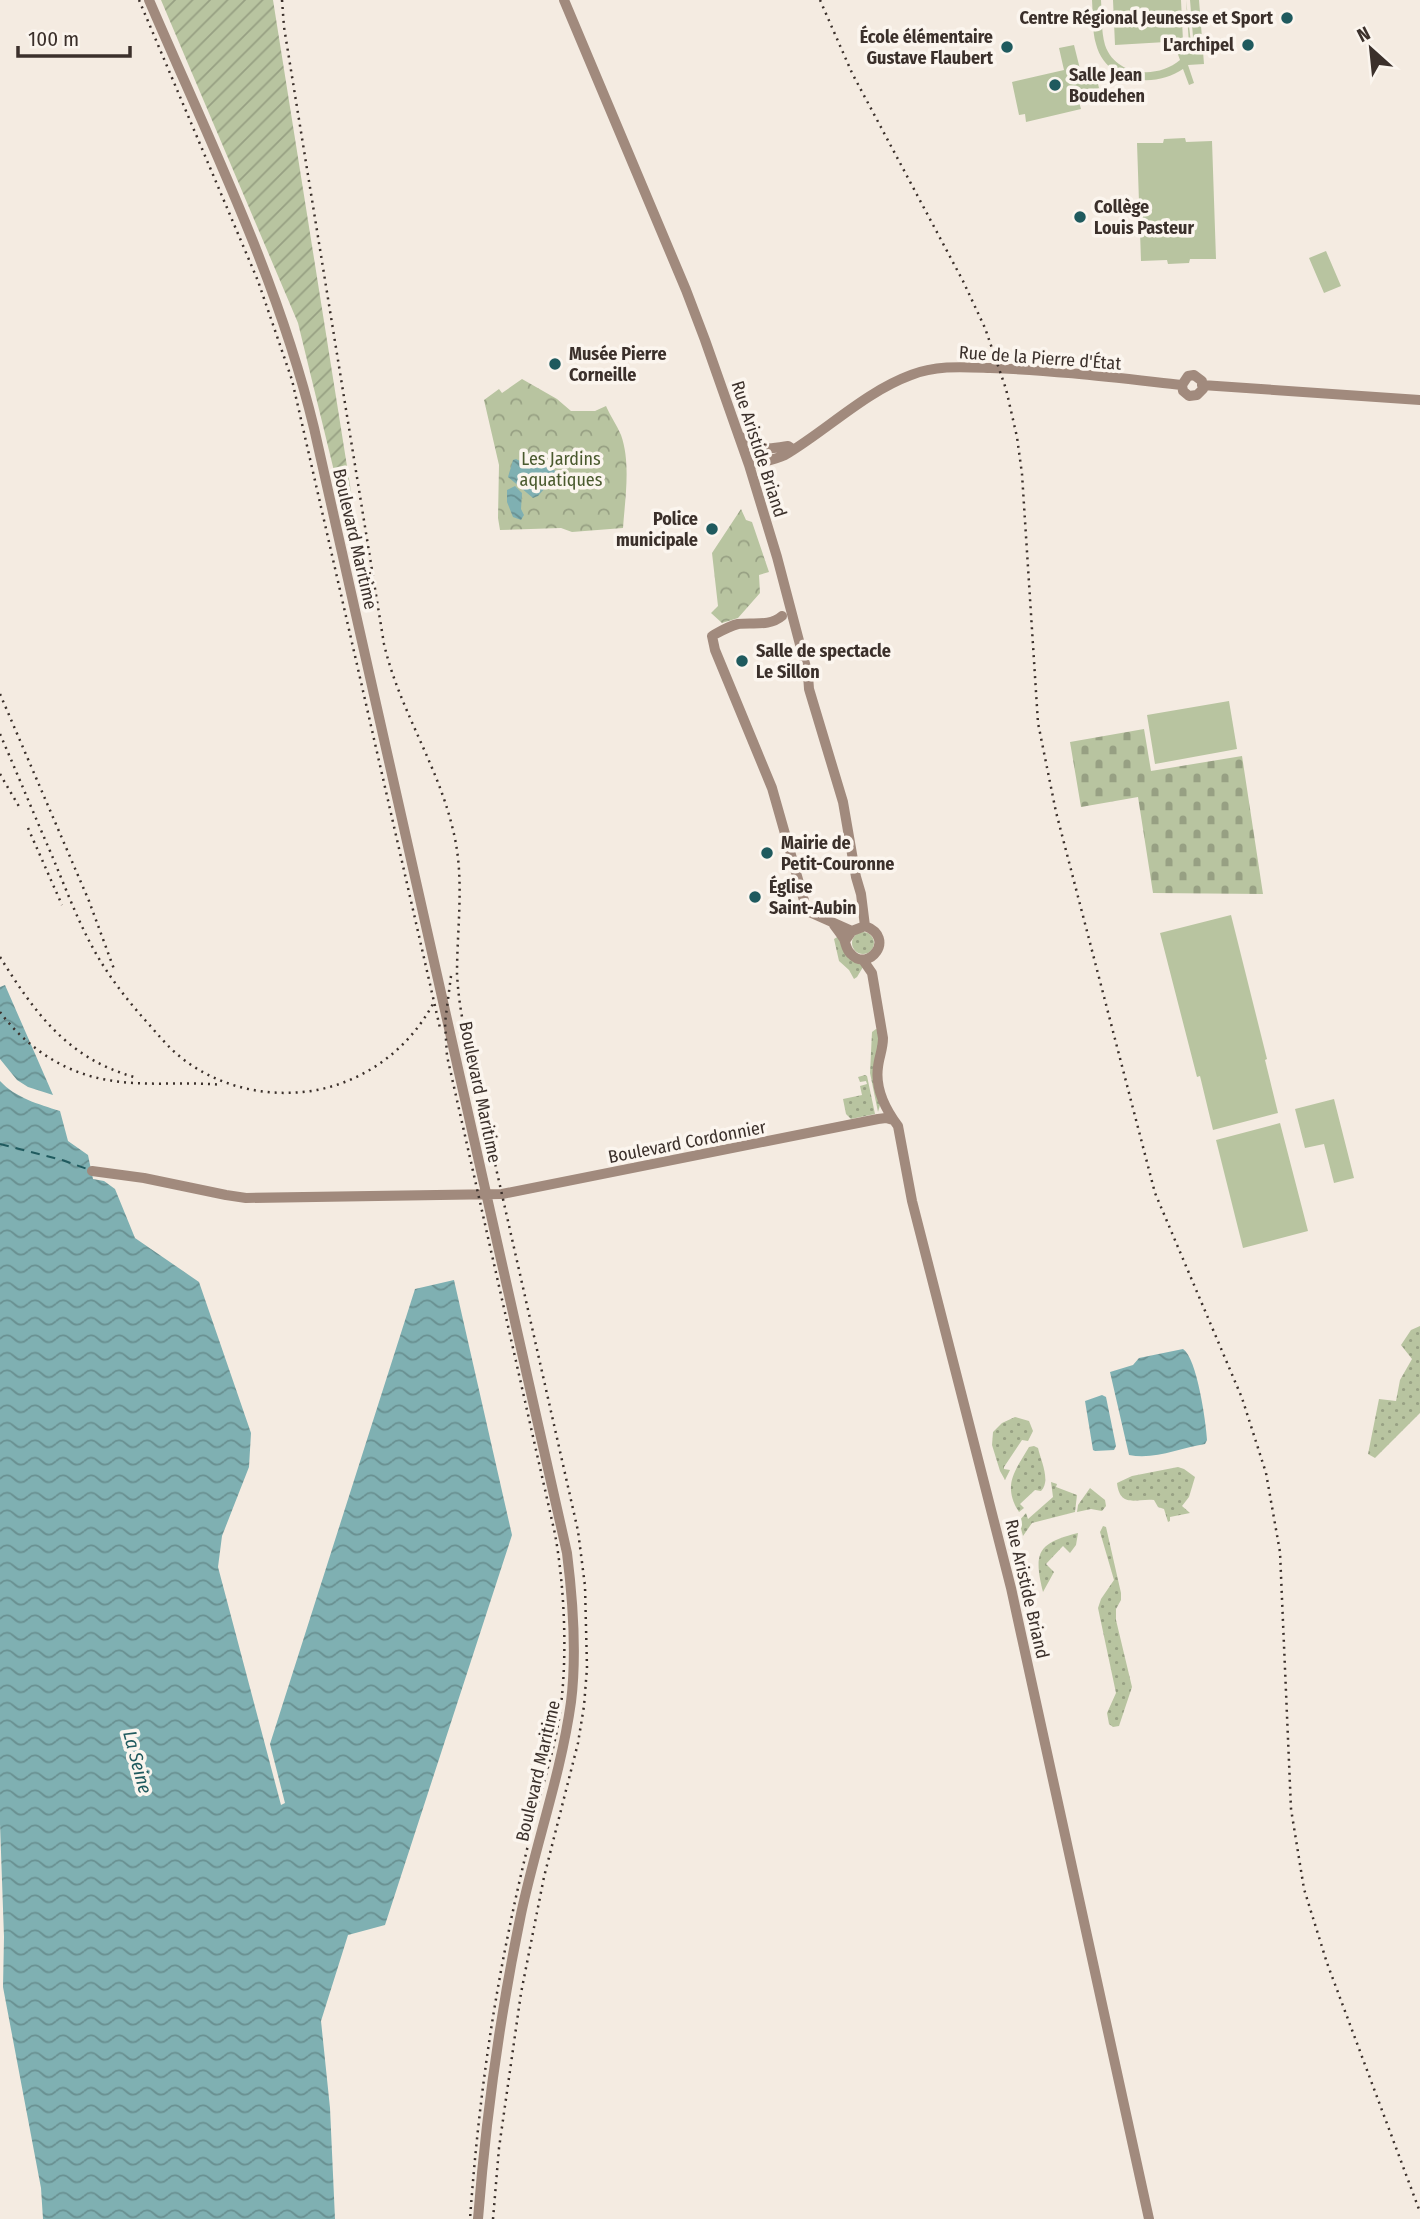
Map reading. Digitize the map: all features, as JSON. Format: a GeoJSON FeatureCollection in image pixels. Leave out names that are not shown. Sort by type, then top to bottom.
{"type":"FeatureCollection","features":[{"type":"Feature","properties":{"kind":"street","name":"Boulevard Maritime"},"geometry":{"type":"LineString","coordinates":[[149,0],[261,262],[298,366],[564,1535],[571,1588],[571,1700],[564,1741],[524,1900],[508,1984],[492,2087],[478,2219]]}},
{"type":"Feature","properties":{"kind":"street","name":"Rue Aristide Briand"},"geometry":{"type":"LineString","coordinates":[[564,0],[686,290],[739,435],[777,557],[808,675],[809,689],[843,802],[865,926]]}},
{"type":"Feature","properties":{"kind":"street","name":"Rue de la Pierre d'État"},"geometry":{"type":"LineString","coordinates":[[739,435],[750,446],[759,449],[789,447],[813,438],[884,387],[912,374],[938,368],[1021,369],[1182,385],[1183,391],[1189,396],[1198,396],[1203,389],[1202,385],[1420,400]]}},
{"type":"Feature","properties":{"kind":"street","name":"Rue de la Pierre d'État"},"geometry":{"type":"LineString","coordinates":[[747,461],[785,455],[789,447]]}},
{"type":"Feature","properties":{"kind":"street"},"geometry":{"type":"LineString","coordinates":[[786,598],[782,616],[769,623],[734,625],[712,636],[715,650],[772,788],[807,911],[852,931]]}},
{"type":"Feature","properties":{"kind":"street"},"geometry":{"type":"LineString","coordinates":[[782,616],[797,634]]}},
{"type":"Feature","properties":{"kind":"street"},"geometry":{"type":"LineString","coordinates":[[833,924],[849,953],[855,958],[863,960],[874,955],[879,947],[879,940],[872,929],[865,926],[852,931],[845,942]]}},
{"type":"Feature","properties":{"kind":"street","name":"Rue Aristide Briand"},"geometry":{"type":"LineString","coordinates":[[874,955],[872,973],[883,1038],[877,1078],[893,1120],[898,1126],[912,1202],[1012,1588],[1149,2219]]}},
{"type":"Feature","properties":{"kind":"street","name":"Rue Aristide Briand"},"geometry":{"type":"LineString","coordinates":[[863,960],[872,973]]}},
{"type":"Feature","properties":{"kind":"street","name":"Boulevard Cordonnier"},"geometry":{"type":"LineString","coordinates":[[92,1171],[246,1198],[486,1195],[513,1192],[878,1119],[893,1120]]}},
{"type":"Feature","properties":{"kind":"green space"},"geometry":{"type":"Polygon","coordinates":[[[161,0],[273,0],[353,504],[343,508],[298,323],[161,0]]]}},
{"type":"Feature","properties":{"kind":"green space"},"geometry":{"type":"Polygon","coordinates":[[[1092,0],[1101,0],[1102,28],[1110,56],[1128,69],[1150,72],[1171,66],[1180,60],[1176,49],[1181,47],[1184,55],[1191,44],[1186,0],[1191,43],[1193,37],[1190,0],[1199,0],[1204,64],[1188,65],[1194,83],[1189,85],[1183,69],[1159,79],[1145,80],[1132,79],[1110,67],[1101,57],[1096,44],[1092,0]]]}},
{"type":"Feature","properties":{"kind":"green space"},"geometry":{"type":"Polygon","coordinates":[[[1113,0],[1181,0],[1183,41],[1115,45],[1113,0]]]}},
{"type":"Feature","properties":{"kind":"green space","name":"Salle Jean Boudehen"},"geometry":{"type":"Polygon","coordinates":[[[1074,45],[1080,69],[1089,68],[1090,73],[1095,72],[1098,96],[1079,102],[1081,109],[1026,122],[1025,114],[1019,115],[1012,82],[1064,70],[1059,48],[1074,45]]]}},
{"type":"Feature","properties":{"kind":"green space"},"geometry":{"type":"Polygon","coordinates":[[[1185,138],[1186,142],[1212,141],[1216,259],[1190,259],[1189,263],[1168,264],[1167,260],[1141,261],[1137,143],[1163,143],[1164,139],[1185,138]]]}},
{"type":"Feature","properties":{"kind":"green space"},"geometry":{"type":"Polygon","coordinates":[[[1326,251],[1341,286],[1324,293],[1309,258],[1326,251]]]}},
{"type":"Feature","properties":{"kind":"green space","name":"Les Jardins aquatiques"},"geometry":{"type":"Polygon","coordinates":[[[522,379],[557,399],[571,411],[595,411],[606,406],[621,435],[626,457],[623,528],[572,532],[561,528],[500,530],[499,465],[484,400],[499,389],[502,393],[522,379]]]}},
{"type":"Feature","properties":{"kind":"green space"},"geometry":{"type":"Polygon","coordinates":[[[741,509],[746,520],[752,522],[769,572],[759,575],[760,593],[738,618],[722,623],[711,613],[718,606],[712,553],[741,509]]]}},
{"type":"Feature","properties":{"kind":"green space"},"geometry":{"type":"Polygon","coordinates":[[[1229,701],[1237,749],[1155,764],[1147,715],[1229,701]]]}},
{"type":"Feature","properties":{"kind":"green space"},"geometry":{"type":"Polygon","coordinates":[[[1144,729],[1151,771],[1242,756],[1263,894],[1153,893],[1138,797],[1081,807],[1070,742],[1144,729]]]}},
{"type":"Feature","properties":{"kind":"green space"},"geometry":{"type":"Polygon","coordinates":[[[1231,915],[1278,1113],[1213,1130],[1160,933],[1231,915]]]}},
{"type":"Feature","properties":{"kind":"green space"},"geometry":{"type":"Polygon","coordinates":[[[859,932],[867,932],[874,939],[874,947],[867,954],[859,954],[852,947],[852,939],[859,932]]]}},
{"type":"Feature","properties":{"kind":"green space"},"geometry":{"type":"Polygon","coordinates":[[[839,936],[863,967],[854,979],[839,961],[834,939],[839,936]]]}},
{"type":"Feature","properties":{"kind":"green space"},"geometry":{"type":"Polygon","coordinates":[[[879,1030],[878,1112],[870,1073],[872,1032],[879,1030]]]}},
{"type":"Feature","properties":{"kind":"green space"},"geometry":{"type":"Polygon","coordinates":[[[865,1075],[875,1114],[851,1119],[846,1114],[843,1099],[862,1095],[860,1086],[867,1084],[866,1081],[860,1082],[858,1077],[865,1075]]]}},
{"type":"Feature","properties":{"kind":"green space"},"geometry":{"type":"Polygon","coordinates":[[[1334,1099],[1354,1178],[1334,1183],[1324,1144],[1305,1148],[1295,1109],[1334,1099]]]}},
{"type":"Feature","properties":{"kind":"green space"},"geometry":{"type":"Polygon","coordinates":[[[1280,1123],[1308,1231],[1243,1248],[1216,1140],[1280,1123]]]}},
{"type":"Feature","properties":{"kind":"green space"},"geometry":{"type":"Polygon","coordinates":[[[1420,1326],[1420,1413],[1375,1458],[1368,1454],[1379,1399],[1396,1401],[1400,1380],[1412,1359],[1401,1345],[1411,1330],[1420,1326]]]}},
{"type":"Feature","properties":{"kind":"green space"},"geometry":{"type":"Polygon","coordinates":[[[1015,1417],[1029,1421],[1033,1431],[1028,1441],[1022,1440],[1004,1467],[1010,1470],[1005,1480],[992,1445],[993,1432],[1002,1423],[1015,1417]]]}},
{"type":"Feature","properties":{"kind":"green space"},"geometry":{"type":"Polygon","coordinates":[[[1029,1447],[1038,1448],[1044,1471],[1044,1487],[1041,1491],[1035,1490],[1020,1504],[1024,1508],[1019,1512],[1011,1494],[1012,1478],[1029,1447]]]}},
{"type":"Feature","properties":{"kind":"green space"},"geometry":{"type":"Polygon","coordinates":[[[1178,1467],[1195,1477],[1189,1497],[1182,1506],[1190,1513],[1170,1517],[1168,1522],[1164,1509],[1158,1507],[1154,1500],[1126,1499],[1119,1491],[1117,1483],[1132,1476],[1178,1467]]]}},
{"type":"Feature","properties":{"kind":"green space"},"geometry":{"type":"Polygon","coordinates":[[[1051,1482],[1057,1484],[1056,1487],[1077,1495],[1075,1512],[1032,1523],[1023,1536],[1019,1521],[1026,1513],[1028,1519],[1053,1497],[1051,1482]]]}},
{"type":"Feature","properties":{"kind":"green space"},"geometry":{"type":"Polygon","coordinates":[[[1090,1488],[1105,1500],[1106,1506],[1102,1511],[1091,1509],[1077,1512],[1078,1505],[1090,1488]]]}},
{"type":"Feature","properties":{"kind":"green space"},"geometry":{"type":"Polygon","coordinates":[[[1103,1526],[1106,1527],[1121,1593],[1116,1620],[1132,1687],[1119,1726],[1113,1727],[1109,1724],[1107,1713],[1116,1693],[1098,1608],[1114,1580],[1100,1532],[1103,1526]]]}},
{"type":"Feature","properties":{"kind":"green space"},"geometry":{"type":"Polygon","coordinates":[[[1078,1533],[1076,1545],[1070,1553],[1063,1546],[1046,1564],[1054,1572],[1043,1592],[1039,1567],[1042,1551],[1054,1541],[1078,1533]]]}},
{"type":"Feature","properties":{"kind":"water"},"geometry":{"type":"Polygon","coordinates":[[[513,460],[530,466],[547,467],[565,475],[564,486],[560,489],[546,487],[533,498],[508,477],[513,460]]]}},
{"type":"Feature","properties":{"kind":"water"},"geometry":{"type":"Polygon","coordinates":[[[515,486],[522,493],[521,509],[524,515],[521,520],[513,517],[507,502],[507,490],[515,486]]]}},
{"type":"Feature","properties":{"kind":"water"},"geometry":{"type":"Polygon","coordinates":[[[5,985],[53,1095],[28,1087],[17,1080],[0,1059],[0,987],[5,985]]]}},
{"type":"Feature","properties":{"kind":"water","name":"La Seine"},"geometry":{"type":"Polygon","coordinates":[[[0,1081],[20,1096],[60,1111],[68,1141],[88,1155],[93,1179],[104,1181],[115,1189],[135,1238],[199,1282],[251,1433],[249,1467],[222,1536],[218,1567],[281,1805],[285,1803],[270,1744],[415,1289],[454,1280],[512,1535],[385,1925],[348,1935],[321,2021],[330,2108],[335,2219],[43,2219],[41,2188],[3,1987],[0,1824],[0,1081]]]}},
{"type":"Feature","properties":{"kind":"water"},"geometry":{"type":"Polygon","coordinates":[[[1183,1349],[1193,1364],[1200,1391],[1207,1440],[1205,1444],[1158,1455],[1129,1455],[1110,1372],[1133,1365],[1139,1358],[1183,1349]]]}},
{"type":"Feature","properties":{"kind":"water"},"geometry":{"type":"Polygon","coordinates":[[[1102,1395],[1106,1397],[1116,1446],[1114,1450],[1095,1451],[1085,1401],[1102,1395]]]}},
{"type":"Feature","properties":{"kind":"ferry route"},"geometry":{"type":"LineString","coordinates":[[0,1144],[90,1170]]}},
{"type":"Feature","properties":{"kind":"railway"},"geometry":{"type":"LineString","coordinates":[[139,0],[258,281],[292,380],[440,1028]]}},
{"type":"Feature","properties":{"kind":"railway"},"geometry":{"type":"LineString","coordinates":[[282,0],[284,27],[384,644],[399,691],[438,783],[457,848],[460,902],[457,974],[459,999],[578,1531],[585,1586],[587,1668],[584,1706],[578,1743],[544,1877],[521,1993],[499,2148],[493,2219]]}},
{"type":"Feature","properties":{"kind":"railway"},"geometry":{"type":"LineString","coordinates":[[820,0],[852,73],[963,281],[985,328],[1006,389],[1022,474],[1038,723],[1056,812],[1155,1193],[1242,1398],[1266,1473],[1280,1552],[1291,1809],[1304,1889],[1327,1963],[1420,2212]]}},
{"type":"Feature","properties":{"kind":"railway"},"geometry":{"type":"LineString","coordinates":[[0,694],[89,901],[114,969]]}},
{"type":"Feature","properties":{"kind":"railway"},"geometry":{"type":"LineString","coordinates":[[0,734],[78,918],[98,957],[139,1013],[169,1047],[193,1066],[226,1083],[262,1091],[299,1092],[336,1085],[370,1070],[386,1059],[414,1032],[435,1000]]}},
{"type":"Feature","properties":{"kind":"railway"},"geometry":{"type":"LineString","coordinates":[[0,774],[21,810]]}},
{"type":"Feature","properties":{"kind":"railway"},"geometry":{"type":"LineString","coordinates":[[28,828],[62,905]]}},
{"type":"Feature","properties":{"kind":"railway"},"geometry":{"type":"LineString","coordinates":[[0,957],[26,997],[55,1031],[90,1058],[110,1069],[134,1077]]}},
{"type":"Feature","properties":{"kind":"railway"},"geometry":{"type":"LineString","coordinates":[[451,976],[445,1023],[447,1056],[555,1534],[564,1626],[564,1675],[559,1719],[516,1896],[495,2002],[480,2110],[470,2219]]}},
{"type":"Feature","properties":{"kind":"railway"},"geometry":{"type":"LineString","coordinates":[[0,1012],[34,1047],[61,1065],[92,1077],[136,1083],[222,1085]]}},
{"type":"Feature","properties":{"kind":"place","name":"Centre Régional Jeunesse et Sport"},"geometry":{"type":"Point","coordinates":[1287,18]}},
{"type":"Feature","properties":{"kind":"place","name":"L'archipel"},"geometry":{"type":"Point","coordinates":[1248,45]}},
{"type":"Feature","properties":{"kind":"place","name":"École élémentaire Gustave Flaubert"},"geometry":{"type":"Point","coordinates":[1007,47]}},
{"type":"Feature","properties":{"kind":"place","name":"Salle Jean Boudehen"},"geometry":{"type":"Point","coordinates":[1055,85]}},
{"type":"Feature","properties":{"kind":"place","name":"Collège Louis Pasteur"},"geometry":{"type":"Point","coordinates":[1080,217]}},
{"type":"Feature","properties":{"kind":"place","name":"Musée Pierre Corneille"},"geometry":{"type":"Point","coordinates":[555,364]}},
{"type":"Feature","properties":{"kind":"place","name":"Police municipale"},"geometry":{"type":"Point","coordinates":[712,529]}},
{"type":"Feature","properties":{"kind":"place","name":"Salle de spectacle Le Sillon"},"geometry":{"type":"Point","coordinates":[742,661]}},
{"type":"Feature","properties":{"kind":"place","name":"Mairie de Petit-Couronne"},"geometry":{"type":"Point","coordinates":[767,853]}},
{"type":"Feature","properties":{"kind":"place","name":"Église Saint-Aubin"},"geometry":{"type":"Point","coordinates":[755,897]}}]}
